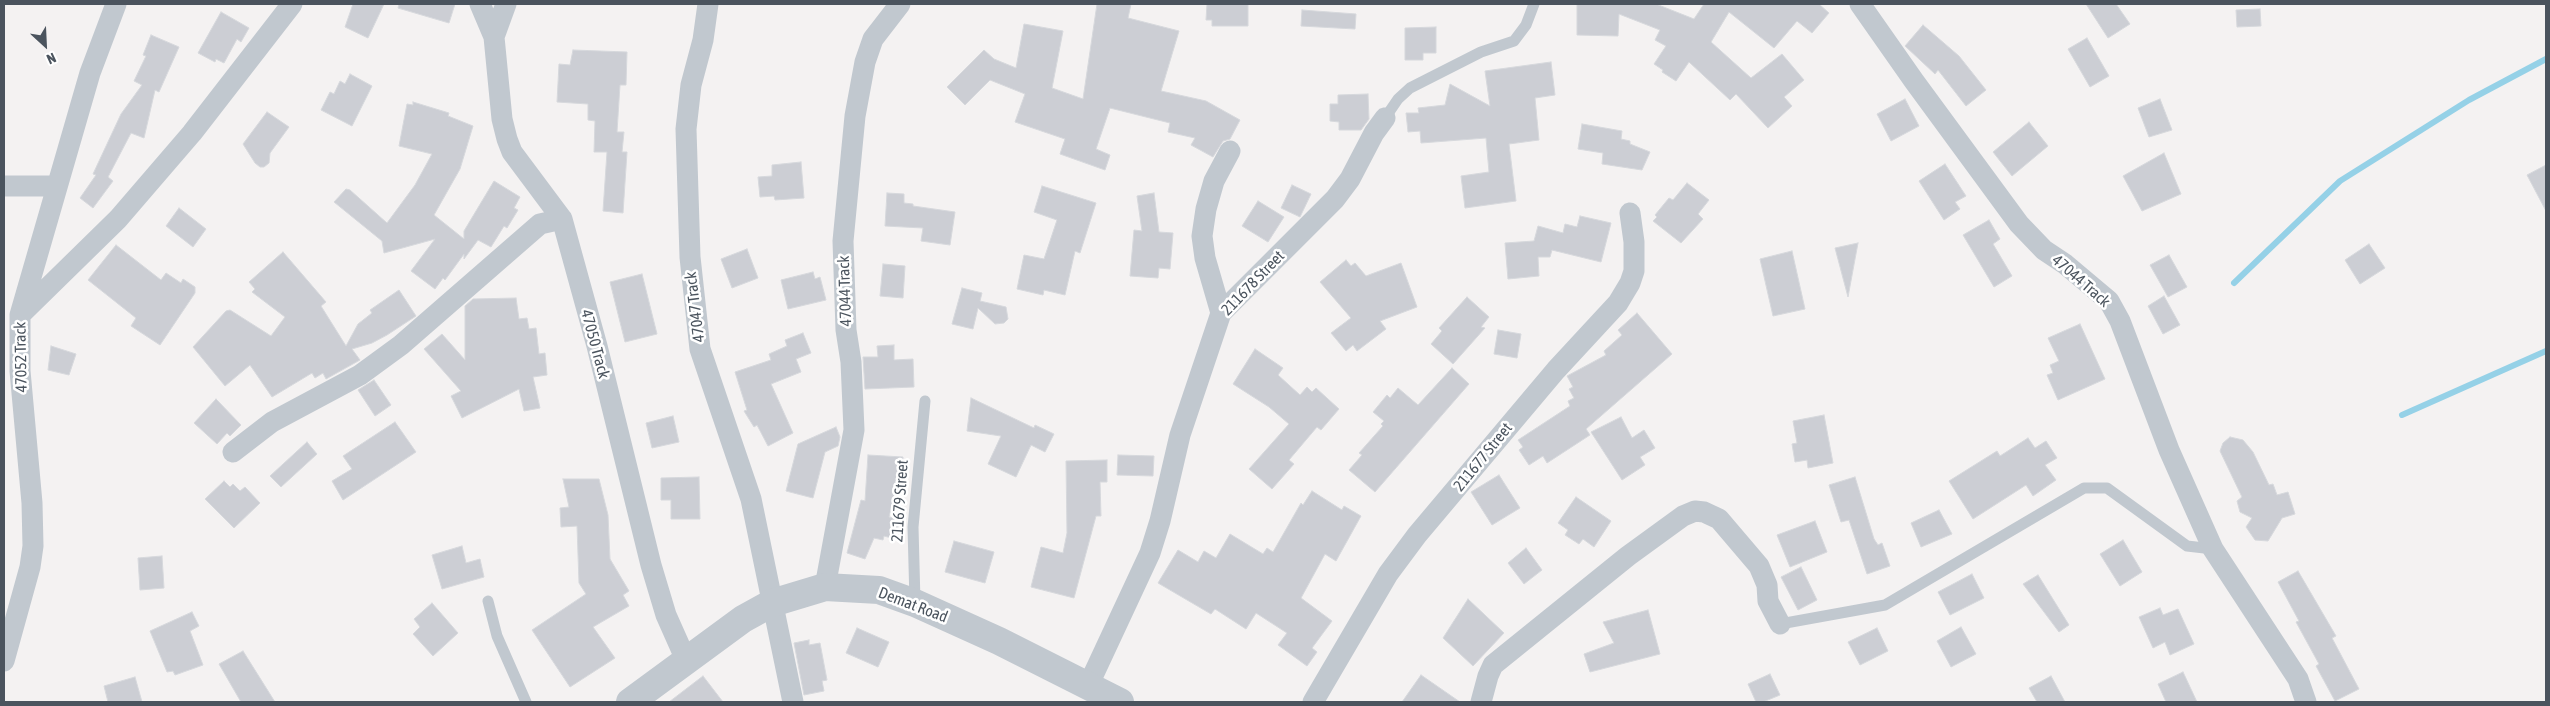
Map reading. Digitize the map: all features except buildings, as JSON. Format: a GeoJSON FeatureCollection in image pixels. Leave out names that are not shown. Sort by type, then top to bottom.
{"type":"FeatureCollection","features":[{"type":"Feature","properties":{"kind":"street","name":"47052 Track"},"geometry":{"type":"LineString","coordinates":[[4,661],[30,567],[33,546],[32,503],[20,371],[20,315],[90,73],[116,4]]}},
{"type":"Feature","properties":{"kind":"street"},"geometry":{"type":"LineString","coordinates":[[20,315],[118,219],[192,133],[292,4]]}},
{"type":"Feature","properties":{"kind":"street"},"geometry":{"type":"LineString","coordinates":[[480,4],[494,37]]}},
{"type":"Feature","properties":{"kind":"street"},"geometry":{"type":"LineString","coordinates":[[494,37],[506,4]]}},
{"type":"Feature","properties":{"kind":"street","name":"47047 Track"},"geometry":{"type":"LineString","coordinates":[[708,4],[703,40],[691,85],[686,129],[690,258],[700,349],[751,499],[793,702]]}},
{"type":"Feature","properties":{"kind":"street","name":"47044 Track"},"geometry":{"type":"LineString","coordinates":[[824,587],[854,430],[846,330],[843,241],[855,116],[865,62],[873,39],[900,4]]}},
{"type":"Feature","properties":{"kind":"street","name":"47044 Track"},"geometry":{"type":"LineString","coordinates":[[1860,4],[2019,224],[2044,250],[2109,301],[2120,321],[2169,450],[2213,548],[2260,618],[2298,680],[2306,702]]}},
{"type":"Feature","properties":{"kind":"street","name":"47050 Track"},"geometry":{"type":"LineString","coordinates":[[494,37],[502,119],[512,152],[562,219],[651,565],[666,614],[686,660]]}},
{"type":"Feature","properties":{"kind":"street","name":"211678 Street"},"geometry":{"type":"LineString","coordinates":[[1088,686],[1150,553],[1160,521],[1180,436],[1221,313],[1335,199],[1350,179],[1374,132],[1385,118]]}},
{"type":"Feature","properties":{"kind":"street"},"geometry":{"type":"LineString","coordinates":[[1221,313],[1205,258],[1202,236],[1206,209],[1214,181],[1230,151]]}},
{"type":"Feature","properties":{"kind":"street"},"geometry":{"type":"LineString","coordinates":[[4,186],[57,186]]}},
{"type":"Feature","properties":{"kind":"street","name":"211677 Street"},"geometry":{"type":"LineString","coordinates":[[1313,702],[1383,582],[1417,535],[1556,370],[1618,303],[1630,283],[1634,271],[1634,242],[1630,213]]}},
{"type":"Feature","properties":{"kind":"street"},"geometry":{"type":"LineString","coordinates":[[233,452],[272,422],[360,375],[408,339],[540,224],[562,219]]}},
{"type":"Feature","properties":{"kind":"street"},"geometry":{"type":"LineString","coordinates":[[1481,702],[1493,665],[1628,556],[1683,516],[1696,511],[1704,512],[1719,519],[1759,566],[1767,585],[1768,601],[1780,624]]}},
{"type":"Feature","properties":{"kind":"street","name":"Demat Road"},"geometry":{"type":"LineString","coordinates":[[630,702],[743,619],[772,603],[824,587],[879,590],[915,603],[1120,702]]}},
{"type":"Feature","properties":{"kind":"lane","name":"211678 Street"},"geometry":{"type":"LineString","coordinates":[[1385,118],[1398,99],[1410,88],[1481,52],[1514,41],[1526,25],[1534,4]]}},
{"type":"Feature","properties":{"kind":"lane","name":"211679 Street"},"geometry":{"type":"LineString","coordinates":[[915,603],[914,527],[924,400]]}},
{"type":"Feature","properties":{"kind":"lane"},"geometry":{"type":"LineString","coordinates":[[1780,624],[1885,605],[2084,488],[2107,488],[2187,546],[2213,548]]}},
{"type":"Feature","properties":{"kind":"lane"},"geometry":{"type":"LineString","coordinates":[[488,601],[497,636],[526,702]]}},
{"type":"Feature","properties":{"kind":"waterway"},"geometry":{"type":"LineString","coordinates":[[2234,283],[2340,181],[2469,100],[2546,59]]}},
{"type":"Feature","properties":{"kind":"waterway"},"geometry":{"type":"LineString","coordinates":[[2402,415],[2546,351]]}}]}
